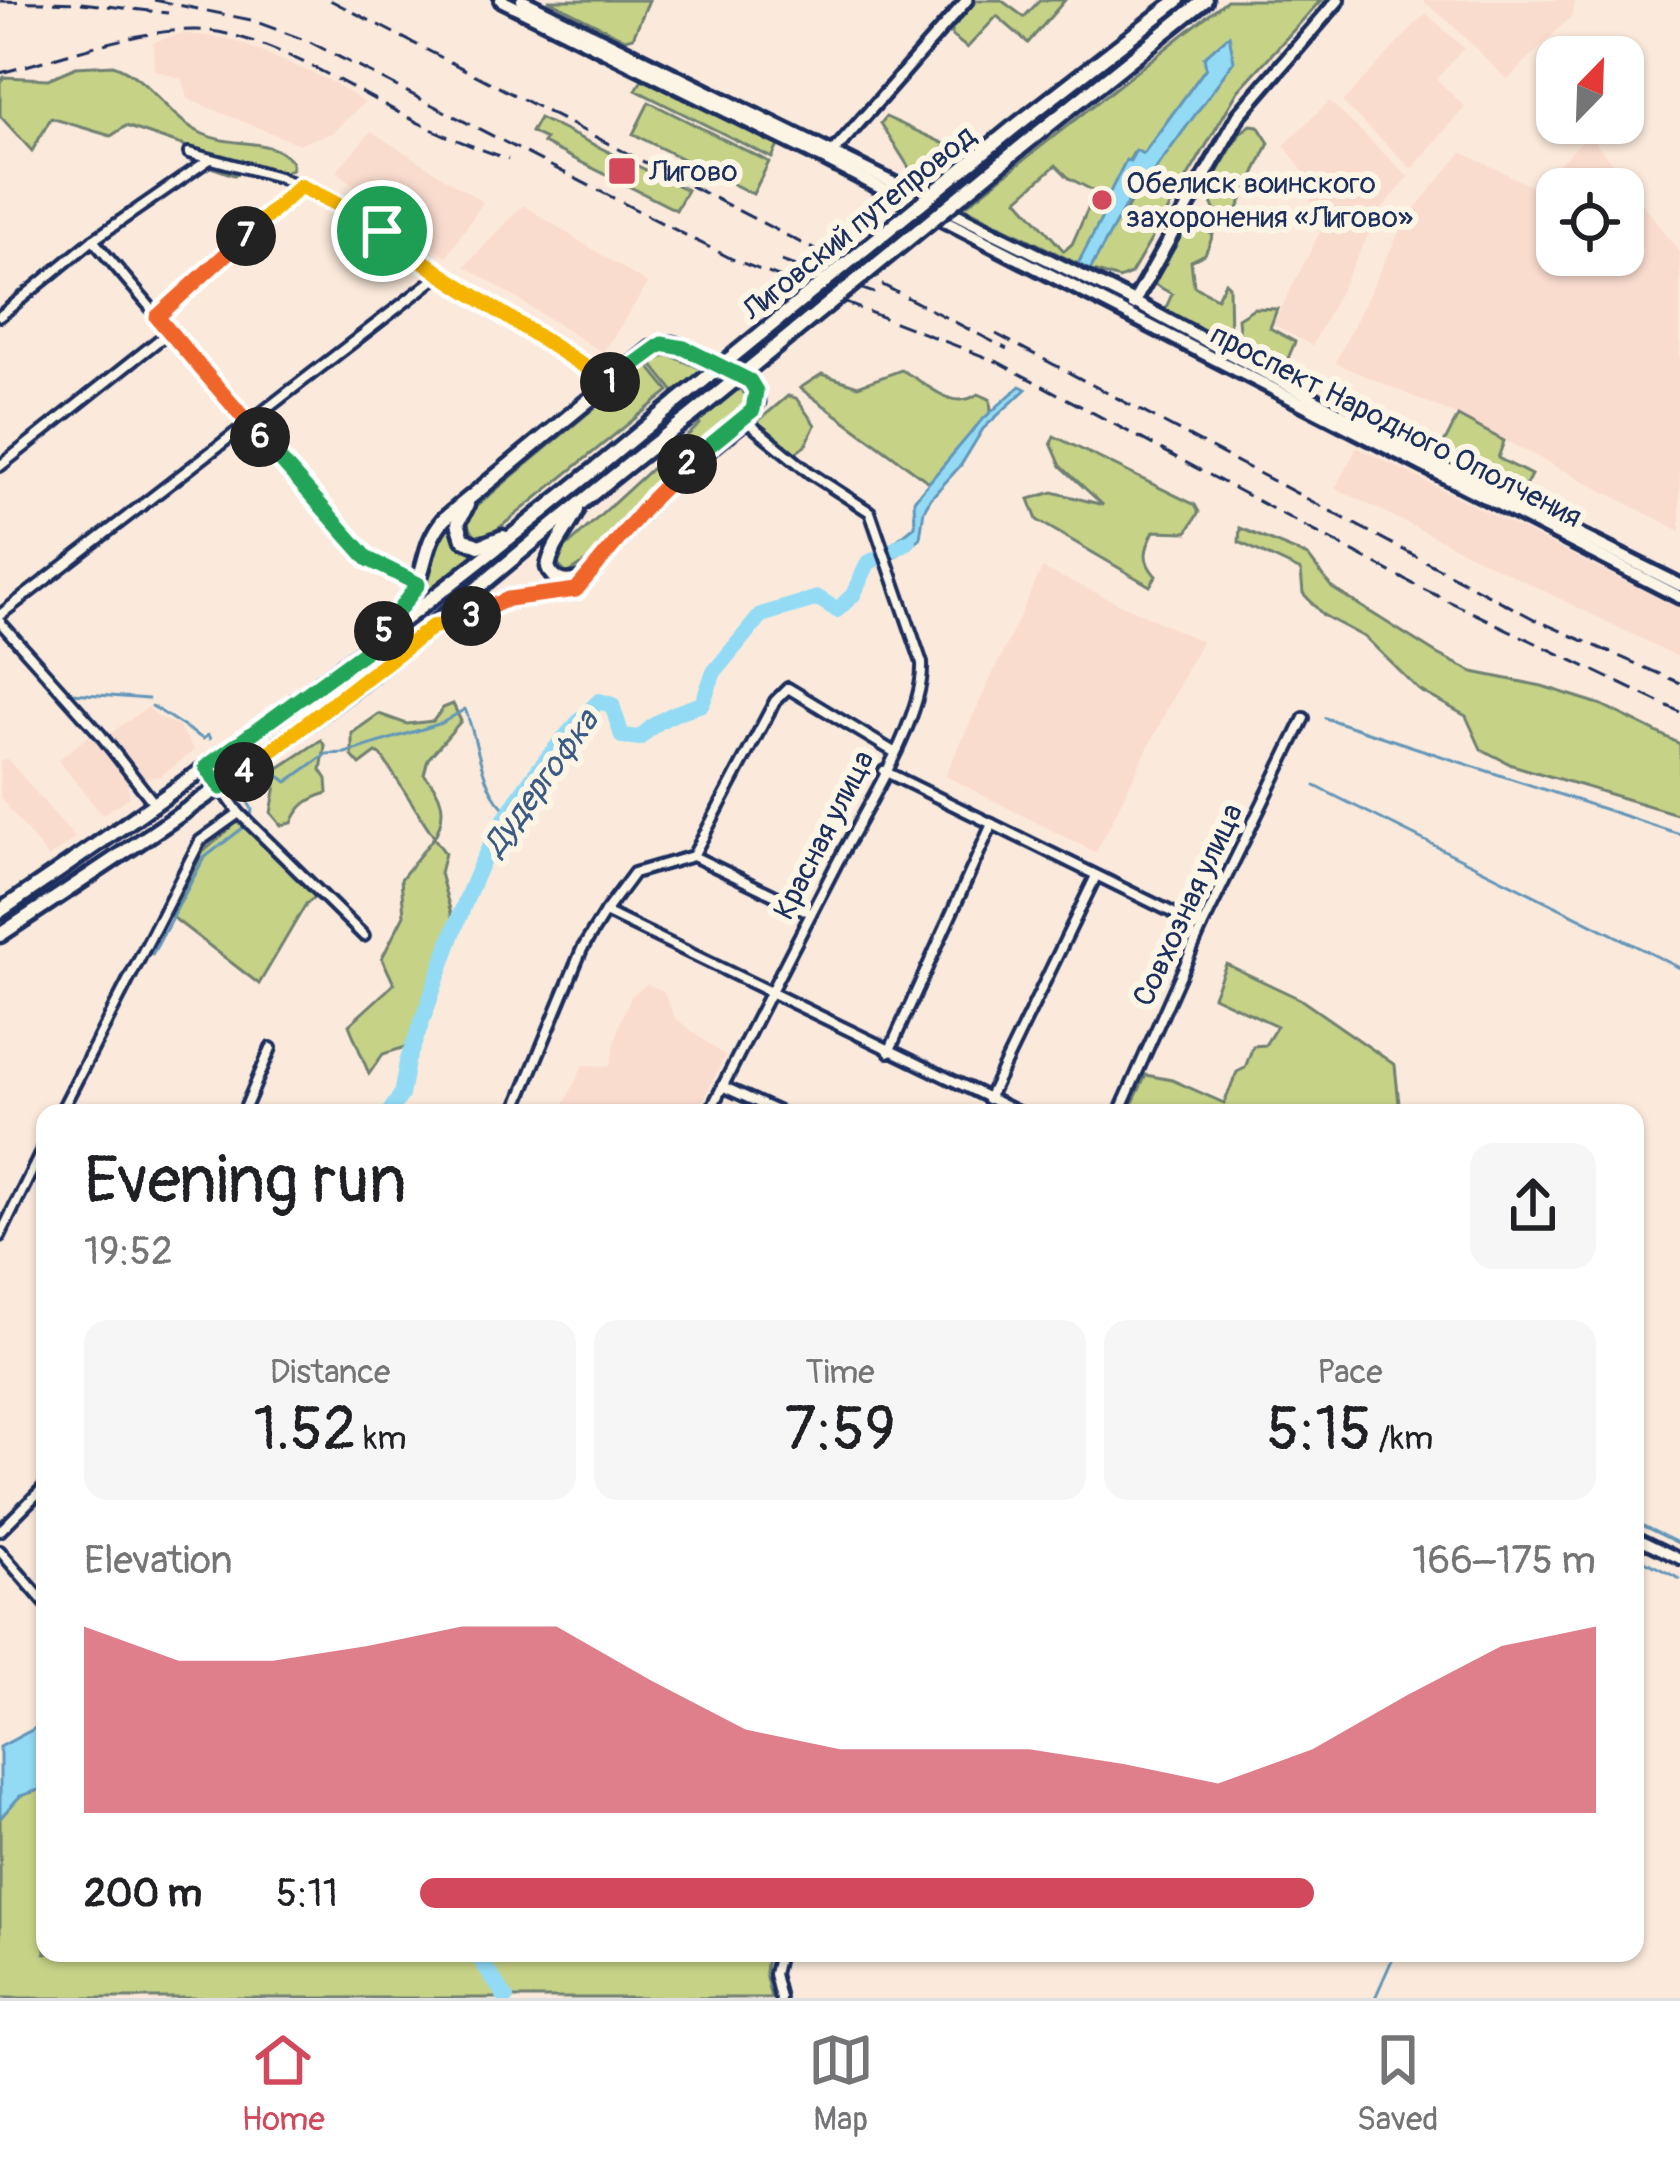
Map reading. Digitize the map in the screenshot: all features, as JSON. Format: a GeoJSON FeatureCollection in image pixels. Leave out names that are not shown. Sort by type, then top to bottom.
{"type":"FeatureCollection","features":[{"type":"Feature","properties":{"kind":"main road"},"geometry":{"type":"LineString","coordinates":[[501,0],[830,156]]}},
{"type":"Feature","properties":{"kind":"main road"},"geometry":{"type":"LineString","coordinates":[[522,0],[830,156]]}},
{"type":"Feature","properties":{"kind":"main road","name":"Лиговский путепровод"},"geometry":{"type":"LineString","coordinates":[[0,911],[372,646],[1178,0]]}},
{"type":"Feature","properties":{"kind":"main road","name":"Лиговский путепровод"},"geometry":{"type":"LineString","coordinates":[[0,935],[221,788],[432,627],[1205,0]]}},
{"type":"Feature","properties":{"kind":"main road"},"geometry":{"type":"LineString","coordinates":[[1130,308],[1240,115],[1338,0]]}},
{"type":"Feature","properties":{"kind":"main road","name":"проспект Народного Ополчения"},"geometry":{"type":"LineString","coordinates":[[830,156],[1680,585]]}},
{"type":"Feature","properties":{"kind":"main road","name":"проспект Народного Ополчения"},"geometry":{"type":"LineString","coordinates":[[1130,308],[1680,597]]}},
{"type":"Feature","properties":{"kind":"main road"},"geometry":{"type":"LineString","coordinates":[[372,646],[418,584],[435,530],[602,381],[650,350],[673,344],[750,381],[757,401],[745,420],[676,474],[576,590],[508,599],[432,627]]}},
{"type":"Feature","properties":{"kind":"main road"},"geometry":{"type":"LineString","coordinates":[[473,496],[458,523],[463,539],[471,544],[490,544],[530,522]]}},
{"type":"Feature","properties":{"kind":"main road"},"geometry":{"type":"LineString","coordinates":[[580,503],[548,567],[560,582],[586,579]]}},
{"type":"Feature","properties":{"kind":"street"},"geometry":{"type":"LineString","coordinates":[[830,156],[967,0]]}},
{"type":"Feature","properties":{"kind":"street"},"geometry":{"type":"LineString","coordinates":[[189,153],[300,186],[358,214],[602,381]]}},
{"type":"Feature","properties":{"kind":"street"},"geometry":{"type":"LineString","coordinates":[[0,316],[93,240],[210,158]]}},
{"type":"Feature","properties":{"kind":"street"},"geometry":{"type":"LineString","coordinates":[[157,317],[300,186]]}},
{"type":"Feature","properties":{"kind":"street"},"geometry":{"type":"LineString","coordinates":[[93,240],[368,559],[418,584]]}},
{"type":"Feature","properties":{"kind":"street"},"geometry":{"type":"LineString","coordinates":[[155,804],[0,619],[441,274]]}},
{"type":"Feature","properties":{"kind":"street"},"geometry":{"type":"LineString","coordinates":[[0,466],[169,332]]}},
{"type":"Feature","properties":{"kind":"street","name":"Красная улица"},"geometry":{"type":"LineString","coordinates":[[713,1104],[894,752],[915,707],[922,677],[922,663],[870,512],[810,473],[745,420]]}},
{"type":"Feature","properties":{"kind":"street"},"geometry":{"type":"LineString","coordinates":[[693,856],[775,700],[788,688],[894,752]]}},
{"type":"Feature","properties":{"kind":"street","name":"Совхозная улица"},"geometry":{"type":"LineString","coordinates":[[1123,1104],[1202,927],[1304,718]]}},
{"type":"Feature","properties":{"kind":"street"},"geometry":{"type":"LineString","coordinates":[[206,767],[238,813],[364,936]]}},
{"type":"Feature","properties":{"kind":"street"},"geometry":{"type":"LineString","coordinates":[[884,771],[1202,927]]}},
{"type":"Feature","properties":{"kind":"street"},"geometry":{"type":"LineString","coordinates":[[65,1104],[200,842],[238,813]]}},
{"type":"Feature","properties":{"kind":"street"},"geometry":{"type":"LineString","coordinates":[[889,1052],[992,824]]}},
{"type":"Feature","properties":{"kind":"street"},"geometry":{"type":"LineString","coordinates":[[518,1104],[582,949],[634,873],[693,856],[811,913]]}},
{"type":"Feature","properties":{"kind":"street"},"geometry":{"type":"LineString","coordinates":[[988,1099],[1096,876]]}},
{"type":"Feature","properties":{"kind":"street"},"geometry":{"type":"LineString","coordinates":[[605,912],[999,1104]]}},
{"type":"Feature","properties":{"kind":"street"},"geometry":{"type":"LineString","coordinates":[[247,1104],[271,1048]]}},
{"type":"Feature","properties":{"kind":"street"},"geometry":{"type":"LineString","coordinates":[[722,1086],[761,1104]]}},
{"type":"Feature","properties":{"kind":"street"},"geometry":{"type":"LineString","coordinates":[[0,1235],[36,1162]]}},
{"type":"Feature","properties":{"kind":"street"},"geometry":{"type":"LineString","coordinates":[[0,1531],[36,1495]]}},
{"type":"Feature","properties":{"kind":"street"},"geometry":{"type":"LineString","coordinates":[[1644,1541],[1680,1559]]}},
{"type":"Feature","properties":{"kind":"street"},"geometry":{"type":"LineString","coordinates":[[0,1551],[36,1593]]}},
{"type":"Feature","properties":{"kind":"street"},"geometry":{"type":"LineString","coordinates":[[776,1962],[774,1975],[780,1998]]}},
{"type":"Feature","properties":{"kind":"shaded area"},"geometry":{"type":"Polygon","coordinates":[[[1422,0],[1576,0],[1571,17],[1552,36],[1536,36],[1536,51],[1507,80],[1422,0]]]}},
{"type":"Feature","properties":{"kind":"shaded area"},"geometry":{"type":"Polygon","coordinates":[[[1426,13],[1464,48],[1437,79],[1465,107],[1412,169],[1342,102],[1426,13]]]}},
{"type":"Feature","properties":{"kind":"shaded area"},"geometry":{"type":"Polygon","coordinates":[[[183,33],[234,40],[329,80],[365,102],[332,133],[298,144],[187,99],[182,79],[154,70],[153,42],[183,33]]]}},
{"type":"Feature","properties":{"kind":"shaded area"},"geometry":{"type":"Polygon","coordinates":[[[1329,101],[1409,177],[1382,209],[1312,346],[1273,324],[1325,222],[1305,193],[1311,183],[1284,145],[1329,101]]]}},
{"type":"Feature","properties":{"kind":"shaded area"},"geometry":{"type":"Polygon","coordinates":[[[371,131],[483,202],[447,257],[336,171],[371,131]]]}},
{"type":"Feature","properties":{"kind":"shaded area"},"geometry":{"type":"Polygon","coordinates":[[[1579,144],[1597,144],[1615,168],[1555,168],[1579,144]]]}},
{"type":"Feature","properties":{"kind":"shaded area"},"geometry":{"type":"Polygon","coordinates":[[[1462,152],[1536,187],[1536,276],[1644,276],[1644,205],[1680,252],[1680,531],[1458,416],[1335,363],[1405,220],[1462,152]]]}},
{"type":"Feature","properties":{"kind":"shaded area"},"geometry":{"type":"Polygon","coordinates":[[[523,205],[648,284],[603,353],[465,266],[523,205]]]}},
{"type":"Feature","properties":{"kind":"shaded area"},"geometry":{"type":"Polygon","coordinates":[[[1357,447],[1680,609],[1680,658],[1335,488],[1357,447]]]}},
{"type":"Feature","properties":{"kind":"shaded area"},"geometry":{"type":"Polygon","coordinates":[[[1042,568],[1201,641],[1096,853],[945,776],[1042,568]]]}},
{"type":"Feature","properties":{"kind":"shaded area"},"geometry":{"type":"Polygon","coordinates":[[[148,707],[178,726],[195,750],[161,776],[143,779],[109,734],[148,707]]]}},
{"type":"Feature","properties":{"kind":"shaded area"},"geometry":{"type":"Polygon","coordinates":[[[88,736],[126,773],[130,797],[102,815],[58,760],[88,736]]]}},
{"type":"Feature","properties":{"kind":"shaded area"},"geometry":{"type":"Polygon","coordinates":[[[6,757],[75,838],[48,858],[0,797],[0,762],[6,757]]]}},
{"type":"Feature","properties":{"kind":"shaded area"},"geometry":{"type":"Polygon","coordinates":[[[647,984],[663,991],[675,1018],[725,1056],[701,1104],[564,1104],[583,1065],[610,1066],[620,1021],[632,995],[647,984]]]}},
{"type":"Feature","properties":{"kind":"green space"},"geometry":{"type":"Polygon","coordinates":[[[548,0],[649,0],[633,37],[625,39],[548,0]]]}},
{"type":"Feature","properties":{"kind":"green space"},"geometry":{"type":"Polygon","coordinates":[[[977,0],[1001,0],[1024,17],[1040,0],[1065,0],[1028,43],[997,16],[967,48],[952,36],[952,28],[977,0]]]}},
{"type":"Feature","properties":{"kind":"green space"},"geometry":{"type":"Polygon","coordinates":[[[1227,0],[1321,0],[1238,91],[1131,274],[1119,279],[1090,270],[1206,68],[1143,155],[1134,152],[1078,264],[964,207],[1227,0]],[[1056,165],[1018,199],[1064,251],[1072,244],[1091,202],[1104,208],[1109,199],[1069,178],[1056,165]]]}},
{"type":"Feature","properties":{"kind":"green space"},"geometry":{"type":"Polygon","coordinates":[[[113,65],[138,79],[190,127],[214,138],[272,148],[292,161],[292,169],[284,172],[251,165],[234,175],[208,166],[198,152],[185,146],[126,126],[111,136],[51,118],[32,151],[0,116],[4,77],[48,79],[76,67],[113,65]]]}},
{"type":"Feature","properties":{"kind":"green space"},"geometry":{"type":"Polygon","coordinates":[[[643,78],[778,146],[772,158],[636,90],[643,78]]]}},
{"type":"Feature","properties":{"kind":"green space"},"geometry":{"type":"Polygon","coordinates":[[[649,102],[769,162],[753,194],[633,134],[649,102]]]}},
{"type":"Feature","properties":{"kind":"green space"},"geometry":{"type":"Polygon","coordinates":[[[886,117],[947,145],[913,174],[881,123],[886,117]]]}},
{"type":"Feature","properties":{"kind":"green space"},"geometry":{"type":"Polygon","coordinates":[[[539,118],[687,190],[676,210],[543,143],[545,139],[531,132],[539,118]]]}},
{"type":"Feature","properties":{"kind":"green space"},"geometry":{"type":"Polygon","coordinates":[[[1258,126],[1269,143],[1234,217],[1218,218],[1206,191],[1241,132],[1258,126]]]}},
{"type":"Feature","properties":{"kind":"green space"},"geometry":{"type":"Polygon","coordinates":[[[1188,223],[1213,235],[1205,254],[1191,261],[1194,286],[1217,298],[1225,282],[1229,286],[1227,343],[1220,344],[1164,312],[1172,294],[1154,284],[1188,223]]]}},
{"type":"Feature","properties":{"kind":"green space"},"geometry":{"type":"Polygon","coordinates":[[[1254,308],[1277,309],[1270,328],[1295,342],[1281,375],[1241,353],[1238,318],[1254,308]]]}},
{"type":"Feature","properties":{"kind":"green space"},"geometry":{"type":"Polygon","coordinates":[[[669,355],[734,382],[746,396],[745,404],[669,467],[592,558],[567,574],[558,565],[564,549],[700,424],[650,362],[669,355]]]}},
{"type":"Feature","properties":{"kind":"green space"},"geometry":{"type":"Polygon","coordinates":[[[647,364],[669,391],[493,533],[476,536],[467,525],[473,509],[647,364]]]}},
{"type":"Feature","properties":{"kind":"green space"},"geometry":{"type":"Polygon","coordinates":[[[901,370],[949,398],[978,394],[990,399],[991,412],[930,483],[800,388],[822,374],[858,386],[901,370]]]}},
{"type":"Feature","properties":{"kind":"green space"},"geometry":{"type":"Polygon","coordinates":[[[788,396],[796,398],[815,425],[806,445],[794,454],[759,427],[758,421],[788,396]]]}},
{"type":"Feature","properties":{"kind":"green space"},"geometry":{"type":"Polygon","coordinates":[[[1458,416],[1504,441],[1498,458],[1531,475],[1520,496],[1437,457],[1458,416]]]}},
{"type":"Feature","properties":{"kind":"green space"},"geometry":{"type":"Polygon","coordinates":[[[1054,436],[1195,505],[1199,512],[1187,532],[1154,531],[1146,554],[1156,576],[1150,586],[1037,520],[1029,499],[1053,492],[1103,505],[1061,466],[1051,443],[1054,436]]]}},
{"type":"Feature","properties":{"kind":"green space"},"geometry":{"type":"Polygon","coordinates":[[[449,525],[458,545],[481,553],[418,602],[434,546],[449,525]]]}},
{"type":"Feature","properties":{"kind":"green space"},"geometry":{"type":"Polygon","coordinates":[[[1240,528],[1308,556],[1332,588],[1473,672],[1602,705],[1680,744],[1680,815],[1512,765],[1481,749],[1466,716],[1419,690],[1366,638],[1323,615],[1303,593],[1301,571],[1239,542],[1240,528]]]}},
{"type":"Feature","properties":{"kind":"green space"},"geometry":{"type":"Polygon","coordinates":[[[453,704],[461,721],[428,759],[424,774],[441,804],[434,838],[445,853],[440,873],[454,924],[409,1046],[383,1054],[369,1074],[349,1025],[394,984],[382,958],[404,915],[401,879],[434,837],[381,755],[376,753],[360,765],[352,756],[352,733],[379,714],[407,724],[433,721],[453,704]]]}},
{"type":"Feature","properties":{"kind":"green space"},"geometry":{"type":"Polygon","coordinates":[[[321,740],[325,746],[321,770],[328,793],[306,803],[292,823],[281,825],[271,813],[279,768],[321,740]]]}},
{"type":"Feature","properties":{"kind":"green space"},"geometry":{"type":"Polygon","coordinates":[[[236,823],[245,823],[317,896],[306,904],[259,984],[171,916],[203,852],[236,823]]]}},
{"type":"Feature","properties":{"kind":"green space"},"geometry":{"type":"Polygon","coordinates":[[[1226,964],[1300,999],[1395,1065],[1399,1104],[1132,1104],[1146,1075],[1172,1080],[1224,1103],[1253,1046],[1265,1045],[1277,1026],[1213,996],[1226,964]]]}},
{"type":"Feature","properties":{"kind":"green space"},"geometry":{"type":"Polygon","coordinates":[[[36,1791],[36,1962],[766,1962],[771,1998],[0,1998],[0,1818],[20,1796],[36,1791]]]}},
{"type":"Feature","properties":{"kind":"water"},"geometry":{"type":"Polygon","coordinates":[[[1229,35],[1234,61],[1148,180],[1138,183],[1090,270],[1078,264],[1126,160],[1136,150],[1143,154],[1206,68],[1204,57],[1229,35]]]}},
{"type":"Feature","properties":{"kind":"water"},"geometry":{"type":"Polygon","coordinates":[[[1020,386],[1026,389],[983,429],[961,465],[931,498],[920,538],[895,557],[891,545],[915,526],[914,500],[980,422],[1020,386]]]}},
{"type":"Feature","properties":{"kind":"water"},"geometry":{"type":"Polygon","coordinates":[[[36,1728],[36,1791],[20,1796],[0,1818],[0,1747],[36,1728]]]}},
{"type":"Feature","properties":{"kind":"waterway","name":"Дудергофка"},"geometry":{"type":"LineString","coordinates":[[395,1104],[483,860],[534,775],[566,736],[599,701],[612,705],[622,736],[640,738],[661,721],[702,704],[714,672],[761,615],[818,598],[837,610],[853,595],[868,563],[908,542]]}},
{"type":"Feature","properties":{"kind":"waterway"},"geometry":{"type":"LineString","coordinates":[[73,693],[148,699]]}},
{"type":"Feature","properties":{"kind":"waterway"},"geometry":{"type":"LineString","coordinates":[[152,706],[210,739]]}},
{"type":"Feature","properties":{"kind":"waterway"},"geometry":{"type":"LineString","coordinates":[[251,818],[247,801],[279,776],[287,782],[326,754],[345,753],[442,723],[465,709],[486,780],[510,813]]}},
{"type":"Feature","properties":{"kind":"waterway"},"geometry":{"type":"LineString","coordinates":[[1325,718],[1680,834]]}},
{"type":"Feature","properties":{"kind":"waterway"},"geometry":{"type":"LineString","coordinates":[[1315,786],[1680,968]]}},
{"type":"Feature","properties":{"kind":"waterway"},"geometry":{"type":"LineString","coordinates":[[152,955],[204,858],[244,827]]}},
{"type":"Feature","properties":{"kind":"waterway"},"geometry":{"type":"LineString","coordinates":[[1644,1526],[1680,1544]]}},
{"type":"Feature","properties":{"kind":"waterway"},"geometry":{"type":"LineString","coordinates":[[1644,1561],[1680,1579]]}},
{"type":"Feature","properties":{"kind":"waterway"},"geometry":{"type":"LineString","coordinates":[[482,1962],[506,1998]]}},
{"type":"Feature","properties":{"kind":"waterway"},"geometry":{"type":"LineString","coordinates":[[1375,1998],[1391,1962]]}},
{"type":"Feature","properties":{"kind":"railway"},"geometry":{"type":"LineString","coordinates":[[154,0],[251,20],[310,42],[732,259],[998,362],[1417,586],[1680,712]]}},
{"type":"Feature","properties":{"kind":"railway"},"geometry":{"type":"LineString","coordinates":[[330,0],[1007,349]]}},
{"type":"Feature","properties":{"kind":"railway"},"geometry":{"type":"LineString","coordinates":[[0,1],[81,3],[168,13]]}},
{"type":"Feature","properties":{"kind":"railway"},"geometry":{"type":"LineString","coordinates":[[0,73],[148,34],[224,33],[282,53],[434,130],[508,159]]}},
{"type":"Feature","properties":{"kind":"railway"},"geometry":{"type":"LineString","coordinates":[[781,261],[877,294]]}},
{"type":"Feature","properties":{"kind":"railway"},"geometry":{"type":"LineString","coordinates":[[996,334],[1536,620],[1680,683]]}},
{"type":"Feature","properties":{"kind":"place","name":"Лигово"},"geometry":{"type":"Point","coordinates":[622,171]}},
{"type":"Feature","properties":{"kind":"place","name":"Обелиск воинского захоронения «Лигово»"},"geometry":{"type":"Point","coordinates":[1102,200]}},
{"type":"Feature","properties":{"kind":"route"},"geometry":{"type":"LineString","coordinates":[[300,186],[382,231],[590,370],[606,386],[650,350],[673,344],[742,374],[756,391],[757,401],[745,420],[665,485],[576,590],[508,599],[432,627],[221,788],[206,767],[372,646],[418,584],[383,569],[349,541],[157,317],[300,186]]}}]}
